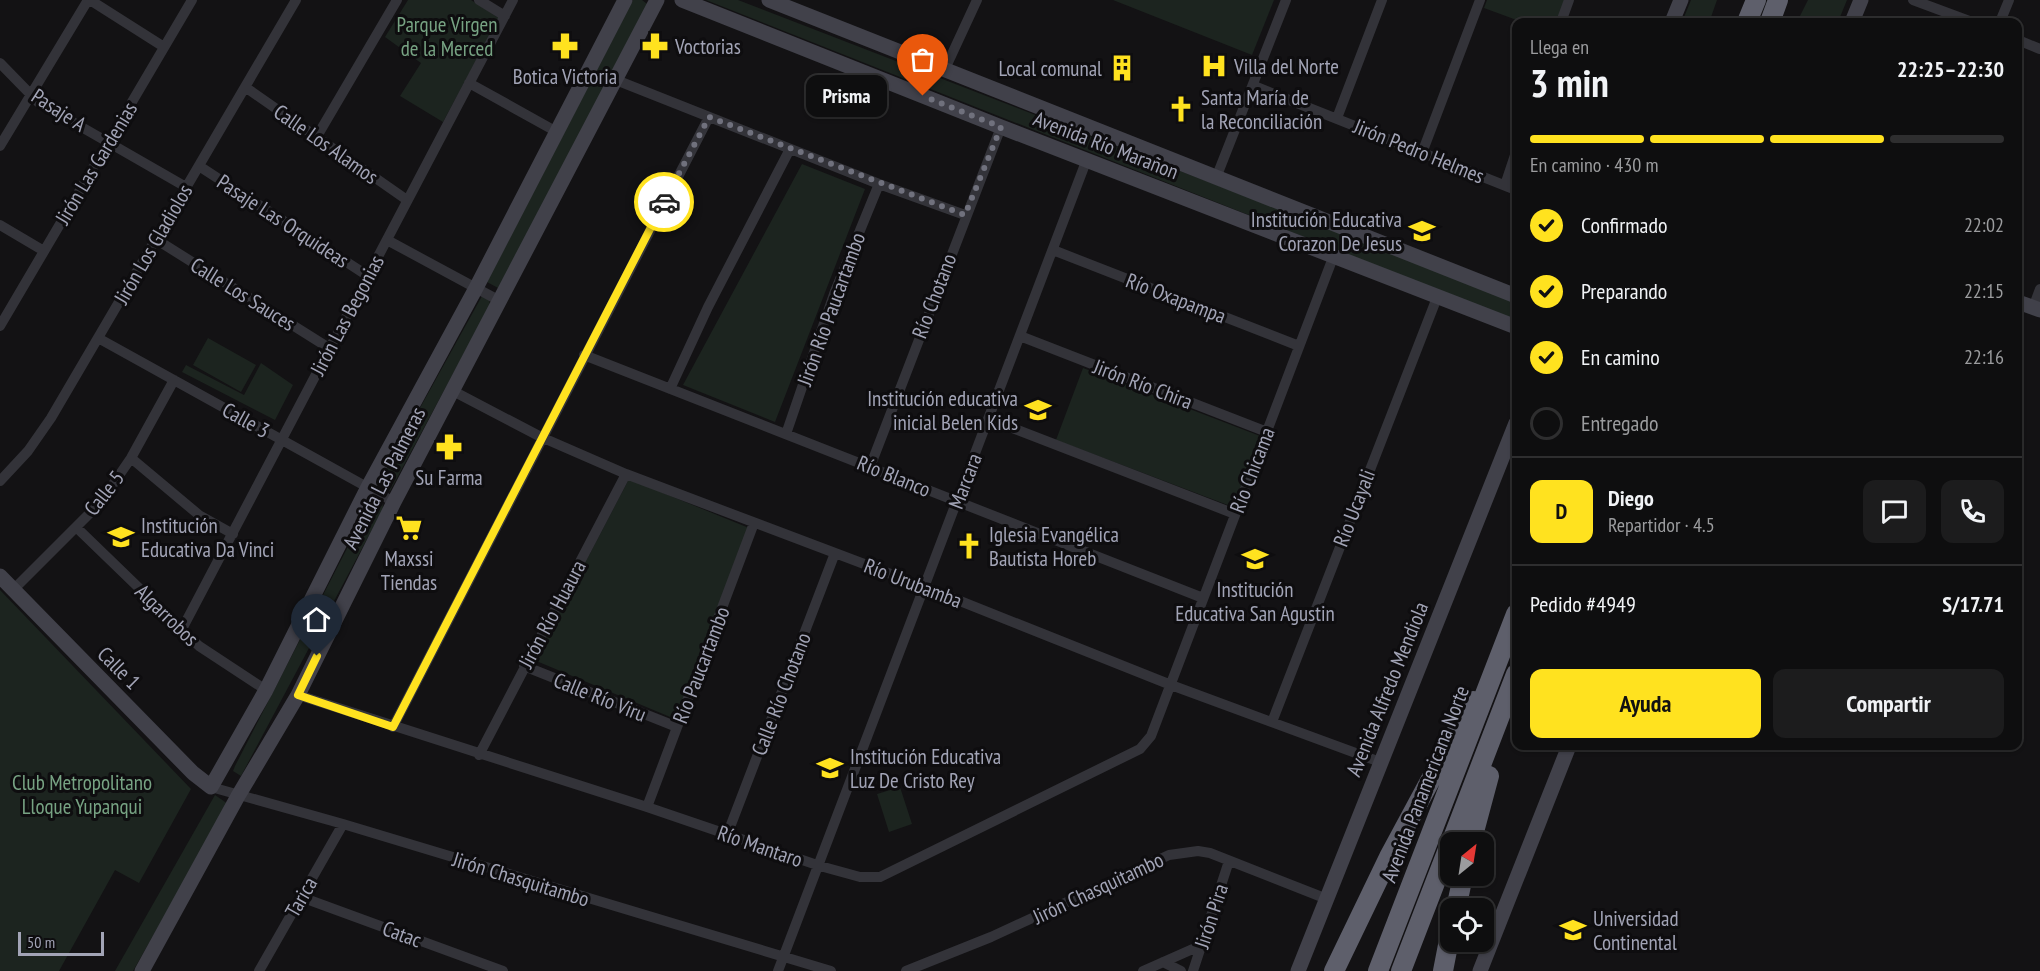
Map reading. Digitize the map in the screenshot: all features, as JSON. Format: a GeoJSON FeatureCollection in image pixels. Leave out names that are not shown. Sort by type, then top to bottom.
{"type":"FeatureCollection","features":[{"type":"Feature","properties":{"kind":"highway"},"geometry":{"type":"LineString","coordinates":[[1749,18],[1756,0]]}},
{"type":"Feature","properties":{"kind":"highway"},"geometry":{"type":"LineString","coordinates":[[1771,18],[1778,0]]}},
{"type":"Feature","properties":{"kind":"highway","name":"Avenida Panamericana Norte"},"geometry":{"type":"LineString","coordinates":[[1378,971],[1512,625]]}},
{"type":"Feature","properties":{"kind":"highway"},"geometry":{"type":"LineString","coordinates":[[1334,971],[1371,892],[1459,723],[1497,664]]}},
{"type":"Feature","properties":{"kind":"highway"},"geometry":{"type":"LineString","coordinates":[[1455,832],[1512,684]]}},
{"type":"Feature","properties":{"kind":"highway"},"geometry":{"type":"LineString","coordinates":[[1474,832],[1512,694]]}},
{"type":"Feature","properties":{"kind":"highway"},"geometry":{"type":"LineString","coordinates":[[1401,971],[1440,871]]}},
{"type":"Feature","properties":{"kind":"highway"},"geometry":{"type":"LineString","coordinates":[[1443,971],[1447,952]]}},
{"type":"Feature","properties":{"kind":"main road","name":"Avenida Las Palmeras"},"geometry":{"type":"LineString","coordinates":[[211,787],[266,690],[368,487],[476,288],[625,0]]}},
{"type":"Feature","properties":{"kind":"main road","name":"Avenida Las Palmeras"},"geometry":{"type":"LineString","coordinates":[[142,971],[238,796],[298,695],[394,502],[657,0]]}},
{"type":"Feature","properties":{"kind":"main road","name":"Avenida Río Marañon"},"geometry":{"type":"LineString","coordinates":[[682,0],[1001,127],[1512,325]]}},
{"type":"Feature","properties":{"kind":"main road","name":"Avenida Río Marañon"},"geometry":{"type":"LineString","coordinates":[[769,0],[1512,294]]}},
{"type":"Feature","properties":{"kind":"main road"},"geometry":{"type":"LineString","coordinates":[[1674,18],[1681,0]]}},
{"type":"Feature","properties":{"kind":"main road"},"geometry":{"type":"LineString","coordinates":[[1854,18],[1861,0]]}},
{"type":"Feature","properties":{"kind":"main road"},"geometry":{"type":"LineString","coordinates":[[2022,304],[2036,309]]}},
{"type":"Feature","properties":{"kind":"main road","name":"Avenida Alfredo Mendiola"},"geometry":{"type":"LineString","coordinates":[[1298,971],[1512,433]]}},
{"type":"Feature","properties":{"kind":"main road","name":"Calle 1"},"geometry":{"type":"LineString","coordinates":[[0,576],[193,773],[211,787]]}},
{"type":"Feature","properties":{"kind":"main road"},"geometry":{"type":"LineString","coordinates":[[1480,971],[1567,750]]}},
{"type":"Feature","properties":{"kind":"street"},"geometry":{"type":"LineString","coordinates":[[0,146],[89,0],[164,46]]}},
{"type":"Feature","properties":{"kind":"street","name":"Jirón Las Gardenias"},"geometry":{"type":"LineString","coordinates":[[0,326],[192,0]]}},
{"type":"Feature","properties":{"kind":"street","name":"Jirón Los Gladiolos"},"geometry":{"type":"LineString","coordinates":[[0,481],[38,437],[157,240],[296,0]]}},
{"type":"Feature","properties":{"kind":"street"},"geometry":{"type":"LineString","coordinates":[[316,138],[397,0]]}},
{"type":"Feature","properties":{"kind":"street"},"geometry":{"type":"LineString","coordinates":[[479,0],[505,16]]}},
{"type":"Feature","properties":{"kind":"street","name":"Jirón Las Begonias"},"geometry":{"type":"LineString","coordinates":[[181,631],[513,0]]}},
{"type":"Feature","properties":{"kind":"street"},"geometry":{"type":"LineString","coordinates":[[945,69],[977,0]]}},
{"type":"Feature","properties":{"kind":"street"},"geometry":{"type":"LineString","coordinates":[[1216,178],[1286,0]]}},
{"type":"Feature","properties":{"kind":"street"},"geometry":{"type":"LineString","coordinates":[[1337,118],[1382,0]]}},
{"type":"Feature","properties":{"kind":"street"},"geometry":{"type":"LineString","coordinates":[[1422,153],[1480,0]]}},
{"type":"Feature","properties":{"kind":"street"},"geometry":{"type":"LineString","coordinates":[[1562,18],[1569,0]]}},
{"type":"Feature","properties":{"kind":"street"},"geometry":{"type":"LineString","coordinates":[[1913,0],[1961,18]]}},
{"type":"Feature","properties":{"kind":"street"},"geometry":{"type":"LineString","coordinates":[[2002,18],[2009,0]]}},
{"type":"Feature","properties":{"kind":"street"},"geometry":{"type":"LineString","coordinates":[[2022,42],[2040,49]]}},
{"type":"Feature","properties":{"kind":"street","name":"Pasaje A"},"geometry":{"type":"LineString","coordinates":[[0,63],[31,95],[186,187]]}},
{"type":"Feature","properties":{"kind":"street"},"geometry":{"type":"LineString","coordinates":[[616,80],[879,184],[965,215]]}},
{"type":"Feature","properties":{"kind":"street"},"geometry":{"type":"LineString","coordinates":[[470,83],[557,132]]}},
{"type":"Feature","properties":{"kind":"street","name":"Jirón Pedro Helmes"},"geometry":{"type":"LineString","coordinates":[[1254,86],[1512,188]]}},
{"type":"Feature","properties":{"kind":"street","name":"Calle Los Alamos"},"geometry":{"type":"LineString","coordinates":[[245,87],[407,200]]}},
{"type":"Feature","properties":{"kind":"street"},"geometry":{"type":"LineString","coordinates":[[393,727],[541,437],[709,117]]}},
{"type":"Feature","properties":{"kind":"street","name":"Río Chotano"},"geometry":{"type":"LineString","coordinates":[[870,467],[965,215],[1001,127]]}},
{"type":"Feature","properties":{"kind":"street"},"geometry":{"type":"LineString","coordinates":[[670,389],[708,307],[790,149]]}},
{"type":"Feature","properties":{"kind":"street","name":"Marcara"},"geometry":{"type":"LineString","coordinates":[[778,971],[820,866],[1087,159]]}},
{"type":"Feature","properties":{"kind":"street"},"geometry":{"type":"LineString","coordinates":[[1505,185],[1512,164]]}},
{"type":"Feature","properties":{"kind":"street","name":"Pasaje Las Orquideas"},"geometry":{"type":"LineString","coordinates":[[199,166],[368,276]]}},
{"type":"Feature","properties":{"kind":"street","name":"Jirón Río Paucartambo"},"geometry":{"type":"LineString","coordinates":[[786,434],[834,294],[879,184]]}},
{"type":"Feature","properties":{"kind":"street"},"geometry":{"type":"LineString","coordinates":[[0,225],[44,251]]}},
{"type":"Feature","properties":{"kind":"street","name":"Calle Los Sauces"},"geometry":{"type":"LineString","coordinates":[[157,240],[329,348]]}},
{"type":"Feature","properties":{"kind":"street"},"geometry":{"type":"LineString","coordinates":[[387,240],[500,301]]}},
{"type":"Feature","properties":{"kind":"street","name":"Río Oxapampa"},"geometry":{"type":"LineString","coordinates":[[1053,250],[1299,346]]}},
{"type":"Feature","properties":{"kind":"street","name":"Río Chicama"},"geometry":{"type":"LineString","coordinates":[[1171,685],[1334,255]]}},
{"type":"Feature","properties":{"kind":"street"},"geometry":{"type":"LineString","coordinates":[[2036,309],[2040,289]]}},
{"type":"Feature","properties":{"kind":"street","name":"Río Ucayali"},"geometry":{"type":"LineString","coordinates":[[1272,722],[1438,295]]}},
{"type":"Feature","properties":{"kind":"street","name":"Jirón Río Chira"},"geometry":{"type":"LineString","coordinates":[[1020,336],[1267,432]]}},
{"type":"Feature","properties":{"kind":"street","name":"Calle 3"},"geometry":{"type":"LineString","coordinates":[[98,338],[394,502]]}},
{"type":"Feature","properties":{"kind":"street","name":"Río Blanco"},"geometry":{"type":"LineString","coordinates":[[584,355],[1203,598]]}},
{"type":"Feature","properties":{"kind":"street","name":"Calle 5"},"geometry":{"type":"LineString","coordinates":[[13,590],[100,503],[131,458],[174,380]]}},
{"type":"Feature","properties":{"kind":"street","name":"Río Urubamba"},"geometry":{"type":"LineString","coordinates":[[453,391],[541,437],[626,474],[925,587],[1171,685],[1380,762]]}},
{"type":"Feature","properties":{"kind":"street"},"geometry":{"type":"LineString","coordinates":[[989,420],[1235,514]]}},
{"type":"Feature","properties":{"kind":"street"},"geometry":{"type":"LineString","coordinates":[[131,458],[199,515],[233,534]]}},
{"type":"Feature","properties":{"kind":"street","name":"Jirón Río Huaura"},"geometry":{"type":"LineString","coordinates":[[479,755],[626,474]]}},
{"type":"Feature","properties":{"kind":"street","name":"Río Paucartambo"},"geometry":{"type":"LineString","coordinates":[[647,807],[754,523]]}},
{"type":"Feature","properties":{"kind":"street","name":"Algarrobos"},"geometry":{"type":"LineString","coordinates":[[77,528],[181,631],[222,663],[266,690]]}},
{"type":"Feature","properties":{"kind":"street","name":"Calle Río Chotano"},"geometry":{"type":"LineString","coordinates":[[727,835],[835,553]]}},
{"type":"Feature","properties":{"kind":"street","name":"Calle Río Viru"},"geometry":{"type":"LineString","coordinates":[[524,666],[677,727]]}},
{"type":"Feature","properties":{"kind":"street","name":"Río Mantaro"},"geometry":{"type":"LineString","coordinates":[[298,695],[479,755],[647,807],[820,866],[860,877],[880,877],[1140,748],[1151,736],[1171,685]]}},
{"type":"Feature","properties":{"kind":"street","name":"Jirón Chasquitambo"},"geometry":{"type":"LineString","coordinates":[[211,787],[343,824],[831,971]]}},
{"type":"Feature","properties":{"kind":"street","name":"Tarica"},"geometry":{"type":"LineString","coordinates":[[259,971],[343,824]]}},
{"type":"Feature","properties":{"kind":"street","name":"Jirón Chasquitambo"},"geometry":{"type":"LineString","coordinates":[[906,971],[991,937],[1169,855],[1198,851],[1327,899]]}},
{"type":"Feature","properties":{"kind":"street","name":"Jirón Pira"},"geometry":{"type":"LineString","coordinates":[[1193,971],[1204,944],[1228,861]]}},
{"type":"Feature","properties":{"kind":"street","name":"Catac"},"geometry":{"type":"LineString","coordinates":[[302,897],[503,971]]}},
{"type":"Feature","properties":{"kind":"street"},"geometry":{"type":"LineString","coordinates":[[1143,971],[1204,944]]}},
{"type":"Feature","properties":{"kind":"street"},"geometry":{"type":"LineString","coordinates":[[1163,962],[1181,971]]}},
{"type":"Feature","properties":{"kind":"green space","name":"Parque Virgen de la Merced"},"geometry":{"type":"Polygon","coordinates":[[[408,0],[471,0],[499,18],[443,122],[400,96],[421,63],[385,37],[408,0]]]}},
{"type":"Feature","properties":{"kind":"green space"},"geometry":{"type":"Polygon","coordinates":[[[633,0],[642,0],[651,7],[498,288],[487,282],[633,0]]]}},
{"type":"Feature","properties":{"kind":"green space"},"geometry":{"type":"Polygon","coordinates":[[[706,0],[738,0],[1512,299],[1512,319],[706,0]]]}},
{"type":"Feature","properties":{"kind":"green space","name":"Villa del Norte"},"geometry":{"type":"Polygon","coordinates":[[[1113,0],[1274,0],[1252,55],[1113,0]]]}},
{"type":"Feature","properties":{"kind":"green space"},"geometry":{"type":"Polygon","coordinates":[[[1487,0],[1566,0],[1559,18],[1512,18],[1484,8],[1487,0]]]}},
{"type":"Feature","properties":{"kind":"green space"},"geometry":{"type":"Polygon","coordinates":[[[1691,0],[1717,0],[1711,18],[1684,18],[1691,0]]]}},
{"type":"Feature","properties":{"kind":"green space"},"geometry":{"type":"Polygon","coordinates":[[[1808,0],[1847,0],[1840,18],[1799,18],[1808,0]]]}},
{"type":"Feature","properties":{"kind":"green space"},"geometry":{"type":"Polygon","coordinates":[[[802,164],[865,189],[775,422],[683,385],[802,164]]]}},
{"type":"Feature","properties":{"kind":"green space"},"geometry":{"type":"Polygon","coordinates":[[[482,296],[489,299],[490,305],[390,491],[379,485],[379,482],[482,296]]]}},
{"type":"Feature","properties":{"kind":"green space"},"geometry":{"type":"Polygon","coordinates":[[[208,338],[256,365],[241,392],[193,365],[208,338]]]}},
{"type":"Feature","properties":{"kind":"green space"},"geometry":{"type":"Polygon","coordinates":[[[261,363],[293,385],[275,420],[182,372],[186,365],[244,395],[261,363]]]}},
{"type":"Feature","properties":{"kind":"green space"},"geometry":{"type":"Polygon","coordinates":[[[1083,368],[1260,436],[1233,507],[1056,440],[1083,368]]]}},
{"type":"Feature","properties":{"kind":"green space"},"geometry":{"type":"Polygon","coordinates":[[[629,479],[749,528],[675,719],[534,660],[629,479]]]}},
{"type":"Feature","properties":{"kind":"green space"},"geometry":{"type":"Polygon","coordinates":[[[374,496],[382,500],[383,509],[241,776],[233,771],[235,766],[374,496]]]}},
{"type":"Feature","properties":{"kind":"green space","name":"Club Metropolitano Lloque Yupanqui"},"geometry":{"type":"Polygon","coordinates":[[[0,590],[191,789],[139,883],[115,870],[59,971],[0,971],[0,590]]]}},
{"type":"Feature","properties":{"kind":"green space"},"geometry":{"type":"Polygon","coordinates":[[[900,787],[912,824],[889,832],[877,794],[900,787]]]}},
{"type":"Feature","properties":{"kind":"green space"},"geometry":{"type":"Polygon","coordinates":[[[215,795],[228,804],[133,971],[115,971],[215,795]]]}},
{"type":"Feature","properties":{"kind":"way so far"},"geometry":{"type":"LineString","coordinates":[[664,202],[709,117],[965,215],[1001,127],[923,96]]}},
{"type":"Feature","properties":{"kind":"place","name":"Botica Victoria"},"geometry":{"type":"Point","coordinates":[565,46]}},
{"type":"Feature","properties":{"kind":"place","name":"Voctorias"},"geometry":{"type":"Point","coordinates":[655,46]}},
{"type":"Feature","properties":{"kind":"place","name":"Villa del Norte"},"geometry":{"type":"Point","coordinates":[1214,66]}},
{"type":"Feature","properties":{"kind":"place","name":"Local comunal"},"geometry":{"type":"Point","coordinates":[1122,68]}},
{"type":"Feature","properties":{"kind":"place","name":"Prisma"},"geometry":{"type":"Point","coordinates":[923,96]}},
{"type":"Feature","properties":{"kind":"place","name":"Santa María de la Reconciliación"},"geometry":{"type":"Point","coordinates":[1181,109]}},
{"type":"Feature","properties":{"kind":"place","name":"Institución Educativa Corazon De Jesus"},"geometry":{"type":"Point","coordinates":[1422,231]}},
{"type":"Feature","properties":{"kind":"place","name":"Institución educativa inicial Belen Kids"},"geometry":{"type":"Point","coordinates":[1038,410]}},
{"type":"Feature","properties":{"kind":"place","name":"Su Farma"},"geometry":{"type":"Point","coordinates":[449,447]}},
{"type":"Feature","properties":{"kind":"place","name":"Maxssi Tiendas"},"geometry":{"type":"Point","coordinates":[409,528]}},
{"type":"Feature","properties":{"kind":"place","name":"Institución Educativa Da Vinci"},"geometry":{"type":"Point","coordinates":[121,537]}},
{"type":"Feature","properties":{"kind":"place","name":"Iglesia Evangélica Bautista Horeb"},"geometry":{"type":"Point","coordinates":[969,546]}},
{"type":"Feature","properties":{"kind":"place","name":"Institución Educativa San Agustin"},"geometry":{"type":"Point","coordinates":[1255,559]}},
{"type":"Feature","properties":{"kind":"place","name":"Institución Educativa Luz De Cristo Rey"},"geometry":{"type":"Point","coordinates":[830,768]}},
{"type":"Feature","properties":{"kind":"place","name":"Universidad Continental"},"geometry":{"type":"Point","coordinates":[1573,930]}},
{"type":"Feature","properties":{"kind":"route"},"geometry":{"type":"LineString","coordinates":[[317,656],[298,695],[393,727],[664,202]]}}]}
